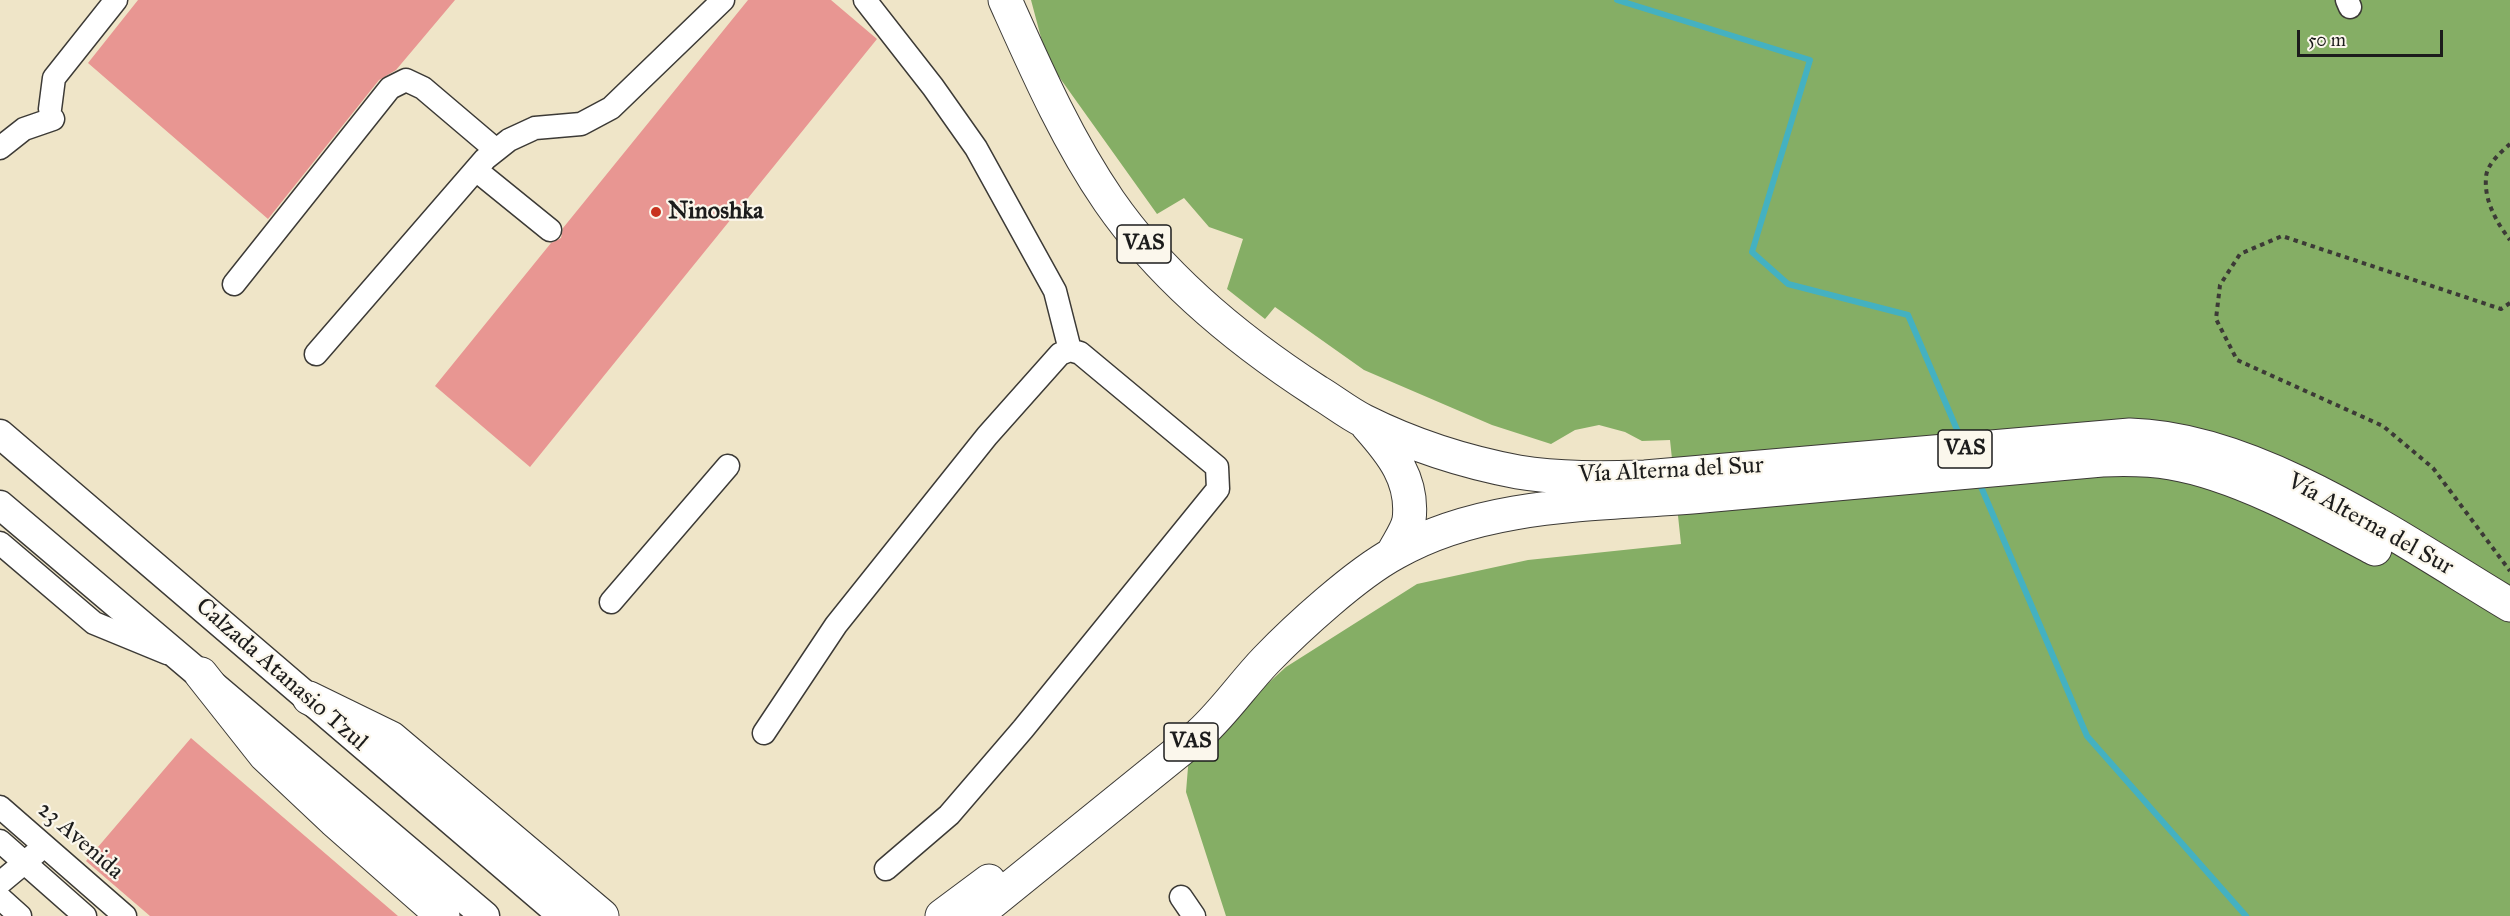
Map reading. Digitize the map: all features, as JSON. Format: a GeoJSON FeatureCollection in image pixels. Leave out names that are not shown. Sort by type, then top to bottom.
{"type":"FeatureCollection","features":[{"type":"Feature","properties":{"kind":"highway","name":"Vía Alterna del Sur"},"geometry":{"type":"LineString","coordinates":[[1005,0],[1045,91],[1075,148],[1110,202],[1149,251],[1223,323],[1278,366],[1363,420],[1410,441],[1464,459],[1520,472],[1585,478],[1648,489],[2125,459],[2171,463],[2222,477],[2336,528],[2432,579],[2510,628]]}},
{"type":"Feature","properties":{"kind":"highway"},"geometry":{"type":"LineString","coordinates":[[1363,420],[1402,469],[1408,483],[1409,521],[1393,553]]}},
{"type":"Feature","properties":{"kind":"highway","name":"Vía Alterna del Sur"},"geometry":{"type":"LineString","coordinates":[[975,916],[1200,734],[1225,711],[1265,661],[1348,587],[1393,553],[1431,535],[1466,523],[1648,489],[2130,435],[2155,436],[2203,447],[2280,474],[2338,503],[2510,605]]}},
{"type":"Feature","properties":{"kind":"highway"},"geometry":{"type":"LineString","coordinates":[[942,916],[1046,837],[1232,681],[1265,661]]}},
{"type":"Feature","properties":{"kind":"highway"},"geometry":{"type":"LineString","coordinates":[[192,667],[265,755],[334,820],[443,916]]}},
{"type":"Feature","properties":{"kind":"highway"},"geometry":{"type":"LineString","coordinates":[[309,698],[391,738],[602,916]]}},
{"type":"Feature","properties":{"kind":"main road","name":"Calzada Atanasio Tzul"},"geometry":{"type":"LineString","coordinates":[[0,434],[563,916]]}},
{"type":"Feature","properties":{"kind":"main road"},"geometry":{"type":"LineString","coordinates":[[0,505],[485,916]]}},
{"type":"Feature","properties":{"kind":"street"},"geometry":{"type":"LineString","coordinates":[[0,148],[24,129],[52,114],[54,78],[116,0]]}},
{"type":"Feature","properties":{"kind":"street"},"geometry":{"type":"LineString","coordinates":[[316,354],[496,150],[508,140],[535,128],[581,124],[611,108],[723,0]]}},
{"type":"Feature","properties":{"kind":"street"},"geometry":{"type":"LineString","coordinates":[[865,0],[933,87],[976,148],[1055,291],[1070,350]]}},
{"type":"Feature","properties":{"kind":"street"},"geometry":{"type":"LineString","coordinates":[[234,284],[390,88],[406,80],[423,88],[496,150]]}},
{"type":"Feature","properties":{"kind":"street"},"geometry":{"type":"LineString","coordinates":[[476,170],[550,230]]}},
{"type":"Feature","properties":{"kind":"street"},"geometry":{"type":"LineString","coordinates":[[764,732],[836,625],[987,436],[1060,354],[1070,350],[1080,353],[1217,467],[1218,489],[1023,729],[949,815],[886,869]]}},
{"type":"Feature","properties":{"kind":"street"},"geometry":{"type":"LineString","coordinates":[[611,602],[728,466]]}},
{"type":"Feature","properties":{"kind":"street"},"geometry":{"type":"LineString","coordinates":[[0,543],[94,623],[192,667]]}},
{"type":"Feature","properties":{"kind":"street","name":"23 Avenida"},"geometry":{"type":"LineString","coordinates":[[0,807],[123,916]]}},
{"type":"Feature","properties":{"kind":"street"},"geometry":{"type":"LineString","coordinates":[[0,841],[85,916]]}},
{"type":"Feature","properties":{"kind":"street"},"geometry":{"type":"LineString","coordinates":[[0,883],[26,864],[44,846]]}},
{"type":"Feature","properties":{"kind":"street"},"geometry":{"type":"LineString","coordinates":[[1181,897],[1194,916]]}},
{"type":"Feature","properties":{"kind":"street"},"geometry":{"type":"LineString","coordinates":[[0,898],[20,916]]}},
{"type":"Feature","properties":{"kind":"path"},"geometry":{"type":"LineString","coordinates":[[2510,144],[2497,155],[2485,177],[2494,220],[2510,240]]}},
{"type":"Feature","properties":{"kind":"path"},"geometry":{"type":"LineString","coordinates":[[2510,303],[2501,309],[2282,236],[2240,254],[2220,285],[2216,319],[2238,360],[2383,426],[2433,468],[2510,571]]}},
{"type":"Feature","properties":{"kind":"green space"},"geometry":{"type":"Polygon","coordinates":[[[1031,0],[2510,0],[2510,916],[1226,916],[1186,792],[1189,755],[1286,667],[1417,584],[1528,560],[1681,544],[1670,440],[1642,441],[1625,432],[1599,425],[1575,430],[1551,444],[1492,425],[1364,370],[1275,307],[1265,319],[1227,289],[1243,239],[1209,227],[1184,198],[1157,214],[1047,60],[1031,0]]]}},
{"type":"Feature","properties":{"kind":"building"},"geometry":{"type":"Polygon","coordinates":[[[138,0],[455,0],[396,70],[379,80],[268,219],[88,63],[138,0]]]}},
{"type":"Feature","properties":{"kind":"building","name":"Ninoshka"},"geometry":{"type":"Polygon","coordinates":[[[748,0],[831,0],[877,39],[530,467],[435,386],[551,243],[561,238],[563,228],[748,0]]]}},
{"type":"Feature","properties":{"kind":"building"},"geometry":{"type":"Polygon","coordinates":[[[191,738],[398,916],[150,916],[86,861],[191,738]]]}},
{"type":"Feature","properties":{"kind":"waterway"},"geometry":{"type":"LineString","coordinates":[[1617,0],[1810,60],[1752,252],[1788,284],[1908,315],[1961,439]]}},
{"type":"Feature","properties":{"kind":"waterway"},"geometry":{"type":"LineString","coordinates":[[1979,482],[2087,736],[2246,916]]}},
{"type":"Feature","properties":{"kind":"place","name":"Ninoshka"},"geometry":{"type":"Point","coordinates":[656,212]}}]}
